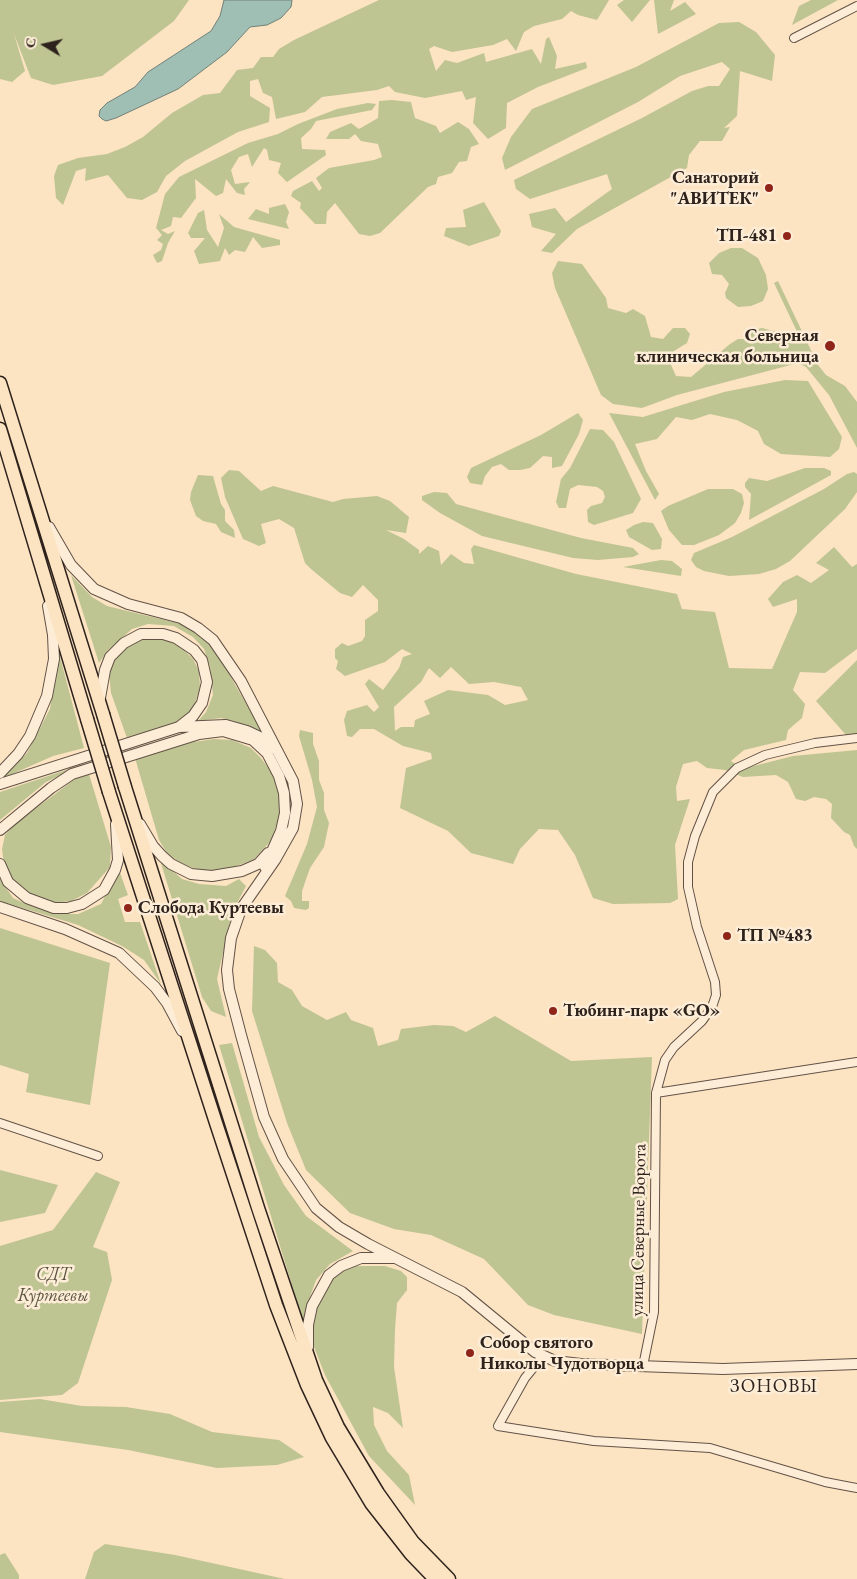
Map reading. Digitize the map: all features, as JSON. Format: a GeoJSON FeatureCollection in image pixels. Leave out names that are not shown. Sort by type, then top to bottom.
{"type":"FeatureCollection","features":[{"type":"Feature","properties":{"kind":"highway"},"geometry":{"type":"LineString","coordinates":[[0,382],[131,808],[258,1208],[321,1393],[358,1463],[413,1542],[449,1579]]}},
{"type":"Feature","properties":{"kind":"highway"},"geometry":{"type":"LineString","coordinates":[[0,429],[109,792],[276,1305],[313,1400],[332,1438],[371,1503],[411,1554],[434,1579]]}},
{"type":"Feature","properties":{"kind":"street"},"geometry":{"type":"LineString","coordinates":[[794,38],[857,6]]}},
{"type":"Feature","properties":{"kind":"street"},"geometry":{"type":"LineString","coordinates":[[38,503],[62,551],[76,572],[94,589],[128,604],[181,618],[213,640],[241,682],[293,781],[297,804],[293,828],[281,852],[241,909],[235,924],[227,970],[231,998],[264,1117],[283,1159],[316,1208],[339,1227],[462,1292],[543,1356],[567,1363],[723,1369],[857,1364]]}},
{"type":"Feature","properties":{"kind":"street"},"geometry":{"type":"LineString","coordinates":[[0,773],[18,754],[30,736],[42,710],[51,677],[53,635],[41,568]]}},
{"type":"Feature","properties":{"kind":"street"},"geometry":{"type":"LineString","coordinates":[[101,709],[102,679],[110,657],[117,648],[131,638],[141,634],[163,634],[176,638],[194,650],[206,672],[207,682],[202,703],[193,716],[179,727]]}},
{"type":"Feature","properties":{"kind":"street"},"geometry":{"type":"LineString","coordinates":[[0,784],[179,727],[226,725],[247,730],[264,739],[282,757]]}},
{"type":"Feature","properties":{"kind":"street"},"geometry":{"type":"LineString","coordinates":[[1,831],[51,788],[72,774],[199,734],[223,732],[253,740],[267,753],[279,776],[284,793],[285,813],[281,831],[259,882]]}},
{"type":"Feature","properties":{"kind":"street","name":"улица Северные Ворота"},"geometry":{"type":"LineString","coordinates":[[643,1366],[654,1312],[656,1093],[665,1060],[674,1047],[702,1021],[712,1007],[716,995],[715,982],[692,909],[686,872],[695,836],[713,792],[737,768],[765,755],[815,743],[857,738]]}},
{"type":"Feature","properties":{"kind":"street"},"geometry":{"type":"LineString","coordinates":[[131,808],[153,846],[162,856],[181,870],[203,876],[225,876],[258,864],[268,854],[281,831]]}},
{"type":"Feature","properties":{"kind":"street"},"geometry":{"type":"LineString","coordinates":[[0,864],[8,882],[32,901],[54,908],[67,908],[82,904],[104,890],[115,870],[118,860],[116,813]]}},
{"type":"Feature","properties":{"kind":"street"},"geometry":{"type":"LineString","coordinates":[[0,907],[92,940],[119,953],[137,968],[161,995],[192,1051]]}},
{"type":"Feature","properties":{"kind":"street"},"geometry":{"type":"LineString","coordinates":[[656,1093],[857,1062]]}},
{"type":"Feature","properties":{"kind":"street"},"geometry":{"type":"LineString","coordinates":[[0,1123],[98,1156]]}},
{"type":"Feature","properties":{"kind":"street"},"geometry":{"type":"LineString","coordinates":[[308,1358],[308,1325],[312,1306],[330,1276],[341,1266],[361,1258],[396,1258]]}},
{"type":"Feature","properties":{"kind":"street"},"geometry":{"type":"LineString","coordinates":[[543,1356],[525,1378],[498,1426],[594,1441],[710,1448],[825,1482],[857,1488]]}},
{"type":"Feature","properties":{"kind":"green space"},"geometry":{"type":"Polygon","coordinates":[[[0,0],[189,0],[174,21],[102,76],[53,85],[31,78],[14,34],[25,71],[12,82],[0,79],[0,0]]]}},
{"type":"Feature","properties":{"kind":"green space"},"geometry":{"type":"Polygon","coordinates":[[[379,0],[609,0],[597,20],[571,11],[562,19],[534,26],[524,32],[516,51],[507,39],[493,45],[452,52],[434,46],[429,49],[436,71],[445,60],[457,63],[484,53],[486,62],[532,49],[541,64],[546,39],[549,37],[557,56],[555,69],[586,62],[587,68],[538,87],[507,103],[506,128],[488,139],[473,123],[476,97],[466,100],[462,91],[425,98],[395,92],[389,86],[377,90],[322,97],[305,112],[276,119],[272,97],[263,93],[258,79],[250,81],[250,96],[270,108],[269,122],[238,132],[185,161],[166,176],[157,192],[142,200],[127,198],[108,175],[85,181],[86,168],[76,171],[63,205],[56,198],[54,176],[58,165],[78,158],[107,154],[125,147],[143,137],[172,113],[203,95],[220,93],[237,70],[253,68],[261,57],[273,57],[279,49],[294,40],[379,0]]]}},
{"type":"Feature","properties":{"kind":"green space"},"geometry":{"type":"Polygon","coordinates":[[[624,0],[650,0],[632,22],[617,5],[624,0]]]}},
{"type":"Feature","properties":{"kind":"green space"},"geometry":{"type":"Polygon","coordinates":[[[654,0],[674,0],[670,11],[685,2],[696,14],[658,34],[654,0]]]}},
{"type":"Feature","properties":{"kind":"green space"},"geometry":{"type":"Polygon","coordinates":[[[811,0],[838,0],[792,25],[799,6],[811,0]]]}},
{"type":"Feature","properties":{"kind":"green space"},"geometry":{"type":"Polygon","coordinates":[[[739,22],[756,32],[775,55],[772,81],[740,71],[737,116],[724,128],[730,127],[722,141],[700,141],[689,155],[687,168],[577,229],[552,253],[541,251],[556,234],[532,227],[529,214],[555,208],[566,222],[612,189],[607,174],[530,199],[516,189],[514,180],[642,118],[692,91],[708,86],[719,86],[730,69],[722,62],[680,76],[638,102],[505,170],[502,158],[511,137],[532,109],[636,67],[719,23],[739,22]]]}},
{"type":"Feature","properties":{"kind":"green space"},"geometry":{"type":"Polygon","coordinates":[[[379,101],[411,102],[415,118],[436,126],[440,133],[458,122],[469,129],[479,144],[471,147],[467,161],[459,162],[452,173],[438,177],[436,184],[428,187],[380,233],[370,236],[359,234],[335,203],[327,212],[326,224],[315,224],[300,208],[301,203],[291,196],[293,191],[312,181],[319,191],[322,188],[316,178],[329,168],[382,157],[378,144],[361,141],[355,134],[349,139],[326,139],[330,132],[351,123],[359,129],[378,118],[379,101]]]}},
{"type":"Feature","properties":{"kind":"green space"},"geometry":{"type":"Polygon","coordinates":[[[368,103],[376,104],[372,110],[316,121],[311,129],[301,138],[302,149],[325,150],[326,155],[287,182],[278,173],[281,163],[269,160],[267,150],[264,148],[252,167],[248,154],[239,157],[231,170],[235,184],[250,182],[244,189],[245,195],[237,193],[226,179],[223,193],[216,196],[195,179],[196,198],[181,218],[173,217],[171,226],[161,230],[168,234],[175,231],[168,243],[162,261],[157,263],[153,255],[161,250],[163,244],[157,240],[162,235],[156,228],[165,194],[179,177],[248,143],[278,134],[337,109],[368,103]]]}},
{"type":"Feature","properties":{"kind":"green space"},"geometry":{"type":"Polygon","coordinates":[[[484,202],[501,231],[499,236],[469,246],[444,236],[446,228],[466,227],[463,210],[484,202]]]}},
{"type":"Feature","properties":{"kind":"green space"},"geometry":{"type":"Polygon","coordinates":[[[285,204],[289,212],[286,222],[289,229],[248,219],[256,209],[269,214],[269,208],[285,204]]]}},
{"type":"Feature","properties":{"kind":"green space"},"geometry":{"type":"Polygon","coordinates":[[[204,210],[207,230],[218,247],[224,228],[219,214],[234,227],[280,240],[280,245],[262,248],[253,237],[245,252],[235,250],[229,255],[225,248],[220,261],[199,264],[194,251],[205,238],[191,238],[188,233],[198,213],[204,210]]]}},
{"type":"Feature","properties":{"kind":"green space"},"geometry":{"type":"Polygon","coordinates":[[[731,248],[742,248],[758,258],[766,275],[768,289],[763,301],[751,306],[738,307],[726,298],[725,293],[729,284],[722,275],[712,274],[709,263],[719,253],[731,248]]]}},
{"type":"Feature","properties":{"kind":"green space"},"geometry":{"type":"Polygon","coordinates":[[[558,261],[582,264],[606,298],[608,308],[626,313],[633,309],[645,316],[651,337],[663,339],[673,328],[685,328],[690,334],[687,343],[674,351],[671,357],[671,365],[676,376],[691,377],[730,344],[738,339],[747,339],[753,330],[762,328],[800,338],[774,283],[778,281],[818,365],[826,375],[845,386],[857,402],[857,448],[829,395],[806,367],[798,363],[677,395],[642,408],[613,404],[601,395],[555,288],[552,273],[558,261]]]}},
{"type":"Feature","properties":{"kind":"green space"},"geometry":{"type":"Polygon","coordinates":[[[785,380],[808,381],[842,437],[839,449],[830,457],[781,454],[764,444],[758,431],[737,420],[710,414],[692,420],[676,417],[657,439],[635,444],[646,471],[659,494],[655,500],[609,413],[643,417],[724,392],[785,380]]]}},
{"type":"Feature","properties":{"kind":"green space"},"geometry":{"type":"Polygon","coordinates":[[[578,413],[583,420],[579,434],[562,466],[552,468],[552,457],[543,456],[530,468],[509,470],[501,464],[492,467],[485,476],[482,485],[470,483],[467,477],[471,468],[541,435],[578,413]]]}},
{"type":"Feature","properties":{"kind":"green space"},"geometry":{"type":"Polygon","coordinates":[[[590,429],[603,430],[614,442],[641,499],[633,513],[594,525],[588,522],[587,510],[591,506],[602,503],[605,497],[603,491],[597,487],[578,485],[570,489],[566,508],[559,508],[556,502],[561,479],[570,468],[590,429]]]}},
{"type":"Feature","properties":{"kind":"green space"},"geometry":{"type":"Polygon","coordinates":[[[805,468],[824,468],[831,471],[831,475],[749,520],[751,494],[745,487],[745,483],[749,478],[767,481],[805,468]]]}},
{"type":"Feature","properties":{"kind":"green space"},"geometry":{"type":"Polygon","coordinates":[[[229,470],[239,471],[261,491],[273,486],[333,502],[343,499],[377,496],[390,501],[409,517],[406,533],[386,530],[404,539],[419,550],[419,554],[428,546],[439,551],[441,565],[451,554],[464,563],[474,564],[471,549],[474,545],[576,574],[677,594],[682,609],[715,612],[729,668],[772,669],[797,612],[797,599],[773,607],[768,599],[783,582],[797,575],[811,583],[829,570],[816,563],[834,547],[852,567],[857,564],[857,649],[825,673],[800,672],[793,690],[805,704],[802,718],[788,730],[786,740],[744,750],[731,761],[742,769],[793,756],[857,750],[857,849],[850,835],[844,832],[831,818],[832,804],[826,799],[814,797],[805,801],[796,799],[788,782],[776,775],[743,777],[725,770],[707,768],[697,761],[683,764],[676,787],[677,801],[690,799],[675,845],[678,899],[670,903],[613,904],[593,898],[575,855],[558,830],[539,829],[520,849],[513,864],[471,853],[448,831],[400,808],[406,768],[432,759],[431,753],[403,746],[374,729],[360,729],[352,737],[347,736],[344,720],[347,711],[367,705],[374,712],[379,707],[365,684],[369,679],[383,690],[399,668],[403,657],[412,654],[402,649],[385,662],[345,676],[336,669],[338,661],[335,658],[335,649],[342,643],[348,646],[362,641],[365,636],[365,620],[378,611],[378,600],[363,585],[352,597],[340,593],[305,563],[294,528],[279,519],[261,524],[266,543],[259,546],[243,539],[225,497],[221,478],[229,470]],[[451,667],[440,678],[429,668],[421,682],[394,707],[395,731],[401,727],[414,727],[415,720],[430,714],[424,701],[448,690],[488,695],[505,705],[528,700],[521,687],[494,682],[469,684],[451,667]]]}},
{"type":"Feature","properties":{"kind":"green space"},"geometry":{"type":"Polygon","coordinates":[[[854,472],[857,474],[857,492],[845,509],[790,561],[776,569],[759,574],[729,576],[704,571],[696,567],[691,560],[694,553],[732,537],[824,489],[847,474],[854,472]]]}},
{"type":"Feature","properties":{"kind":"green space"},"geometry":{"type":"Polygon","coordinates":[[[198,475],[213,476],[221,504],[225,510],[225,521],[234,530],[235,538],[221,532],[216,524],[203,521],[196,516],[190,500],[198,475]]]}},
{"type":"Feature","properties":{"kind":"green space"},"geometry":{"type":"Polygon","coordinates":[[[708,489],[733,489],[742,494],[744,503],[741,513],[735,523],[719,535],[694,545],[682,545],[669,530],[661,511],[668,506],[708,489]]]}},
{"type":"Feature","properties":{"kind":"green space"},"geometry":{"type":"Polygon","coordinates":[[[434,492],[447,493],[456,504],[581,538],[633,548],[639,554],[633,557],[598,560],[573,558],[482,536],[440,513],[422,500],[422,496],[434,492]]]}},
{"type":"Feature","properties":{"kind":"green space"},"geometry":{"type":"Polygon","coordinates":[[[643,522],[653,523],[662,539],[661,549],[652,550],[629,537],[626,530],[643,522]]]}},
{"type":"Feature","properties":{"kind":"green space"},"geometry":{"type":"Polygon","coordinates":[[[661,560],[672,561],[682,569],[681,576],[623,567],[661,560]]]}},
{"type":"Feature","properties":{"kind":"green space"},"geometry":{"type":"Polygon","coordinates":[[[71,575],[92,597],[107,606],[181,624],[198,632],[213,646],[264,735],[234,721],[221,718],[198,721],[206,712],[213,695],[210,667],[204,649],[193,637],[174,626],[148,624],[132,629],[108,650],[99,663],[71,575]]]}},
{"type":"Feature","properties":{"kind":"green space"},"geometry":{"type":"Polygon","coordinates":[[[144,638],[172,640],[186,652],[193,659],[199,671],[200,688],[195,703],[188,715],[177,723],[127,738],[111,693],[109,673],[113,660],[125,648],[144,638]]]}},
{"type":"Feature","properties":{"kind":"green space"},"geometry":{"type":"Polygon","coordinates":[[[59,653],[84,748],[53,756],[1,779],[27,753],[50,709],[59,653]]]}},
{"type":"Feature","properties":{"kind":"green space"},"geometry":{"type":"Polygon","coordinates":[[[857,660],[857,735],[846,735],[816,701],[857,660]]]}},
{"type":"Feature","properties":{"kind":"green space"},"geometry":{"type":"Polygon","coordinates":[[[300,730],[313,733],[313,744],[319,761],[319,780],[324,793],[324,810],[329,823],[324,847],[310,868],[302,891],[302,901],[309,901],[309,908],[306,910],[294,908],[291,901],[285,896],[307,844],[317,807],[312,780],[299,736],[300,730]]]}},
{"type":"Feature","properties":{"kind":"green space"},"geometry":{"type":"Polygon","coordinates":[[[214,739],[232,740],[251,748],[260,757],[271,771],[276,782],[280,793],[281,812],[271,841],[253,860],[225,870],[208,871],[193,868],[179,862],[167,853],[159,840],[135,758],[187,743],[214,739]]]}},
{"type":"Feature","properties":{"kind":"green space"},"geometry":{"type":"Polygon","coordinates":[[[87,763],[46,782],[0,820],[0,792],[87,763]]]}},
{"type":"Feature","properties":{"kind":"green space"},"geometry":{"type":"Polygon","coordinates":[[[89,774],[111,847],[110,867],[87,893],[71,901],[52,903],[37,898],[23,890],[13,880],[4,864],[2,849],[5,835],[15,824],[75,779],[89,774]]]}},
{"type":"Feature","properties":{"kind":"green space"},"geometry":{"type":"Polygon","coordinates":[[[160,860],[182,879],[199,884],[226,886],[239,879],[246,886],[232,913],[217,979],[226,1017],[211,1011],[202,997],[160,860]]]}},
{"type":"Feature","properties":{"kind":"green space"},"geometry":{"type":"Polygon","coordinates":[[[119,870],[128,895],[118,899],[125,922],[140,922],[161,984],[144,960],[122,946],[78,925],[0,901],[0,879],[13,898],[24,903],[59,914],[78,914],[101,904],[119,870]]]}},
{"type":"Feature","properties":{"kind":"green space"},"geometry":{"type":"Polygon","coordinates":[[[0,928],[110,963],[90,1105],[26,1092],[29,1074],[0,1065],[0,928]]]}},
{"type":"Feature","properties":{"kind":"green space"},"geometry":{"type":"Polygon","coordinates":[[[254,946],[265,950],[277,963],[278,982],[292,990],[302,1006],[327,1020],[346,1012],[351,1020],[373,1028],[378,1046],[398,1040],[401,1029],[434,1025],[453,1026],[466,1032],[495,1016],[571,1061],[652,1057],[642,1334],[554,1315],[528,1305],[484,1259],[431,1235],[394,1229],[350,1213],[306,1170],[287,1123],[252,1011],[254,946]]]}},
{"type":"Feature","properties":{"kind":"green space"},"geometry":{"type":"Polygon","coordinates":[[[232,1043],[259,1137],[284,1185],[306,1216],[353,1251],[330,1264],[316,1280],[306,1308],[304,1325],[219,1045],[232,1043]]]}},
{"type":"Feature","properties":{"kind":"green space"},"geometry":{"type":"Polygon","coordinates":[[[0,1170],[58,1185],[45,1213],[0,1222],[0,1170]]]}},
{"type":"Feature","properties":{"kind":"green space","name":"СДТ Куртеевы"},"geometry":{"type":"Polygon","coordinates":[[[96,1172],[120,1182],[93,1247],[107,1252],[112,1280],[78,1383],[62,1395],[0,1400],[0,1246],[53,1230],[96,1172]]]}},
{"type":"Feature","properties":{"kind":"green space"},"geometry":{"type":"Polygon","coordinates":[[[350,1266],[385,1266],[401,1271],[407,1277],[407,1290],[397,1303],[395,1329],[394,1367],[403,1428],[388,1413],[373,1407],[374,1425],[387,1451],[409,1475],[415,1505],[369,1456],[325,1375],[312,1342],[313,1313],[332,1279],[350,1266]]]}},
{"type":"Feature","properties":{"kind":"green space"},"geometry":{"type":"Polygon","coordinates":[[[40,1399],[82,1406],[126,1407],[170,1414],[212,1432],[279,1440],[304,1457],[277,1465],[217,1468],[128,1450],[0,1432],[0,1402],[40,1399]]]}},
{"type":"Feature","properties":{"kind":"green space"},"geometry":{"type":"Polygon","coordinates":[[[105,1544],[175,1555],[285,1579],[85,1579],[94,1552],[105,1544]]]}},
{"type":"Feature","properties":{"kind":"green space"},"geometry":{"type":"Polygon","coordinates":[[[5,1553],[19,1575],[19,1579],[0,1579],[0,1555],[5,1553]]]}},
{"type":"Feature","properties":{"kind":"water"},"geometry":{"type":"Polygon","coordinates":[[[224,0],[292,0],[291,7],[281,18],[267,25],[250,27],[227,52],[178,89],[116,118],[106,121],[99,116],[100,110],[107,103],[135,87],[148,72],[211,31],[220,16],[224,0]]]}},
{"type":"Feature","properties":{"kind":"place","name":"Санаторий \"АВИТЕК\""},"geometry":{"type":"Point","coordinates":[769,188]}},
{"type":"Feature","properties":{"kind":"place","name":"ТП-481"},"geometry":{"type":"Point","coordinates":[787,236]}},
{"type":"Feature","properties":{"kind":"place","name":"Северная клиническая больница"},"geometry":{"type":"Point","coordinates":[830,346]}},
{"type":"Feature","properties":{"kind":"place","name":"Слобода Куртеевы"},"geometry":{"type":"Point","coordinates":[128,908]}},
{"type":"Feature","properties":{"kind":"place","name":"ТП №483"},"geometry":{"type":"Point","coordinates":[727,936]}},
{"type":"Feature","properties":{"kind":"place","name":"Тюбинг-парк «GO»"},"geometry":{"type":"Point","coordinates":[553,1011]}},
{"type":"Feature","properties":{"kind":"place","name":"Собор святого Николы Чудотворца"},"geometry":{"type":"Point","coordinates":[470,1353]}},
{"type":"Feature","properties":{"kind":"district","name":"ЗОНОВЫ"},"geometry":{"type":"Point","coordinates":[774,1387]}}]}
